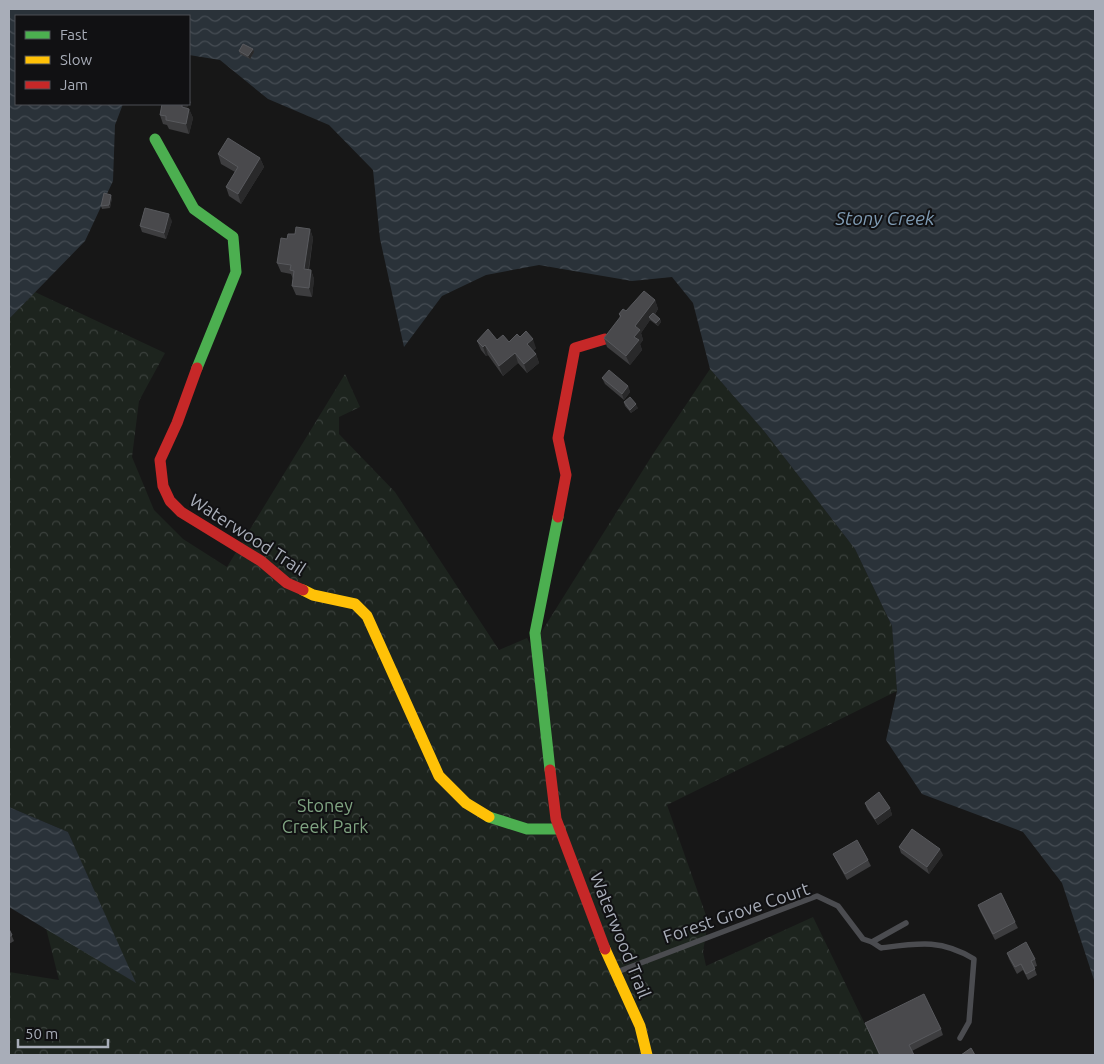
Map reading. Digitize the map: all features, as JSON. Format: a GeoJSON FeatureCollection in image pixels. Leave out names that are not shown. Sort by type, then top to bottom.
{"type":"FeatureCollection","features":[{"type":"Feature","properties":{"kind":"street","name":"Waterwood Trail"},"geometry":{"type":"LineString","coordinates":[[155,138],[194,209],[233,237],[236,272],[185,397],[177,424],[160,460],[163,486],[170,501],[180,512],[262,561],[287,583],[313,594],[355,604],[367,616],[440,778],[464,802],[493,819],[517,827],[549,831],[560,829]]}},
{"type":"Feature","properties":{"kind":"street","name":"Waterwood Trail"},"geometry":{"type":"LineString","coordinates":[[605,339],[575,348],[558,438],[566,476],[535,633],[556,819],[615,973],[640,1026],[647,1055]]}},
{"type":"Feature","properties":{"kind":"lane","name":"Forest Grove Court"},"geometry":{"type":"LineString","coordinates":[[615,973],[817,896],[838,906],[863,939],[872,942]]}},
{"type":"Feature","properties":{"kind":"lane"},"geometry":{"type":"LineString","coordinates":[[906,922],[872,942],[881,948],[924,943],[946,945],[974,959],[969,1022],[960,1038]]}},
{"type":"Feature","properties":{"kind":"green space","name":"Stoney Creek Park"},"geometry":{"type":"Polygon","coordinates":[[[35,292],[165,353],[139,401],[132,457],[154,510],[183,539],[227,567],[345,374],[360,407],[339,417],[339,434],[395,492],[499,650],[527,638],[532,647],[653,454],[710,369],[764,431],[855,549],[892,626],[897,691],[667,805],[708,921],[703,952],[706,966],[813,917],[880,1055],[9,1055],[9,972],[59,980],[46,928],[135,982],[68,832],[9,807],[9,319],[35,292]]]}},
{"type":"Feature","properties":{"kind":"water","name":"Stony Creek"},"geometry":{"type":"Polygon","coordinates":[[[9,9],[1095,9],[1095,983],[1062,883],[1023,832],[922,794],[886,740],[897,691],[892,626],[855,549],[764,431],[710,369],[693,303],[672,277],[632,281],[539,265],[486,275],[442,296],[404,347],[380,239],[373,170],[329,125],[268,99],[220,60],[190,55],[190,15],[15,15],[15,105],[123,105],[115,125],[113,181],[85,241],[9,319],[9,9]]]}},
{"type":"Feature","properties":{"kind":"water"},"geometry":{"type":"Polygon","coordinates":[[[9,807],[68,832],[136,983],[9,907],[9,807]]]}},
{"type":"Feature","properties":{"kind":"building"},"geometry":{"type":"Polygon","coordinates":[[[243,44],[253,49],[248,56],[239,51],[243,44]]]}},
{"type":"Feature","properties":{"kind":"building"},"geometry":{"type":"Polygon","coordinates":[[[162,105],[182,105],[182,107],[189,109],[186,124],[166,120],[166,116],[160,115],[162,105]]]}},
{"type":"Feature","properties":{"kind":"building"},"geometry":{"type":"Polygon","coordinates":[[[228,138],[260,158],[238,194],[226,187],[238,167],[218,154],[228,138]]]}},
{"type":"Feature","properties":{"kind":"building"},"geometry":{"type":"Polygon","coordinates":[[[104,193],[111,195],[109,205],[101,206],[104,193]]]}},
{"type":"Feature","properties":{"kind":"building"},"geometry":{"type":"Polygon","coordinates":[[[145,208],[169,214],[164,233],[140,226],[145,208]]]}},
{"type":"Feature","properties":{"kind":"building"},"geometry":{"type":"Polygon","coordinates":[[[296,227],[310,229],[304,269],[311,270],[309,288],[292,286],[294,271],[290,270],[291,265],[277,263],[281,238],[287,239],[288,234],[295,234],[296,227]]]}},
{"type":"Feature","properties":{"kind":"building"},"geometry":{"type":"Polygon","coordinates":[[[644,291],[655,300],[635,326],[640,330],[634,337],[639,340],[626,356],[604,338],[621,316],[619,314],[623,309],[626,311],[644,291]]]}},
{"type":"Feature","properties":{"kind":"building"},"geometry":{"type":"Polygon","coordinates":[[[653,313],[660,319],[656,323],[649,317],[653,313]]]}},
{"type":"Feature","properties":{"kind":"building"},"geometry":{"type":"Polygon","coordinates":[[[488,329],[497,340],[503,335],[509,342],[517,334],[520,337],[526,331],[533,339],[527,344],[536,354],[524,364],[515,353],[499,366],[485,345],[483,347],[477,341],[488,329]]]}},
{"type":"Feature","properties":{"kind":"building"},"geometry":{"type":"Polygon","coordinates":[[[609,370],[628,386],[622,394],[602,378],[609,370]]]}},
{"type":"Feature","properties":{"kind":"building"},"geometry":{"type":"Polygon","coordinates":[[[630,397],[636,404],[630,410],[624,402],[630,397]]]}},
{"type":"Feature","properties":{"kind":"building"},"geometry":{"type":"Polygon","coordinates":[[[879,792],[890,808],[875,819],[865,803],[879,792]]]}},
{"type":"Feature","properties":{"kind":"building"},"geometry":{"type":"Polygon","coordinates":[[[912,829],[940,849],[927,867],[899,847],[912,829]]]}},
{"type":"Feature","properties":{"kind":"building"},"geometry":{"type":"Polygon","coordinates":[[[857,840],[868,860],[845,874],[833,854],[857,840]]]}},
{"type":"Feature","properties":{"kind":"building"},"geometry":{"type":"Polygon","coordinates":[[[1001,893],[1015,922],[993,934],[978,905],[1001,893]]]}},
{"type":"Feature","properties":{"kind":"building"},"geometry":{"type":"Polygon","coordinates":[[[1026,942],[1035,959],[1031,961],[1035,969],[1026,974],[1021,964],[1015,967],[1007,953],[1026,942]]]}},
{"type":"Feature","properties":{"kind":"building"},"geometry":{"type":"Polygon","coordinates":[[[924,994],[941,1029],[909,1045],[914,1055],[880,1055],[865,1023],[924,994]]]}},
{"type":"Feature","properties":{"kind":"building"},"geometry":{"type":"Polygon","coordinates":[[[971,1048],[975,1055],[961,1055],[971,1048]]]}},
{"type":"Feature","properties":{"kind":"traffic: fast"},"geometry":{"type":"LineString","coordinates":[[155,139],[194,209],[233,237],[236,272],[197,368]]}},
{"type":"Feature","properties":{"kind":"traffic: fast"},"geometry":{"type":"LineString","coordinates":[[550,770],[535,633],[558,517]]}},
{"type":"Feature","properties":{"kind":"traffic: fast"},"geometry":{"type":"LineString","coordinates":[[489,817],[527,829],[560,829]]}},
{"type":"Feature","properties":{"kind":"traffic: slow"},"geometry":{"type":"LineString","coordinates":[[303,590],[313,595],[355,604],[367,616],[439,776],[466,803],[489,817]]}},
{"type":"Feature","properties":{"kind":"traffic: slow"},"geometry":{"type":"LineString","coordinates":[[605,949],[640,1026],[647,1055]]}},
{"type":"Feature","properties":{"kind":"traffic: jam"},"geometry":{"type":"LineString","coordinates":[[558,517],[566,475],[558,438],[575,348],[605,339]]}},
{"type":"Feature","properties":{"kind":"traffic: jam"},"geometry":{"type":"LineString","coordinates":[[197,368],[177,423],[160,460],[163,486],[170,501],[181,512],[261,561],[287,583],[303,590]]}},
{"type":"Feature","properties":{"kind":"traffic: jam"},"geometry":{"type":"LineString","coordinates":[[550,770],[556,819],[605,949]]}}]}
